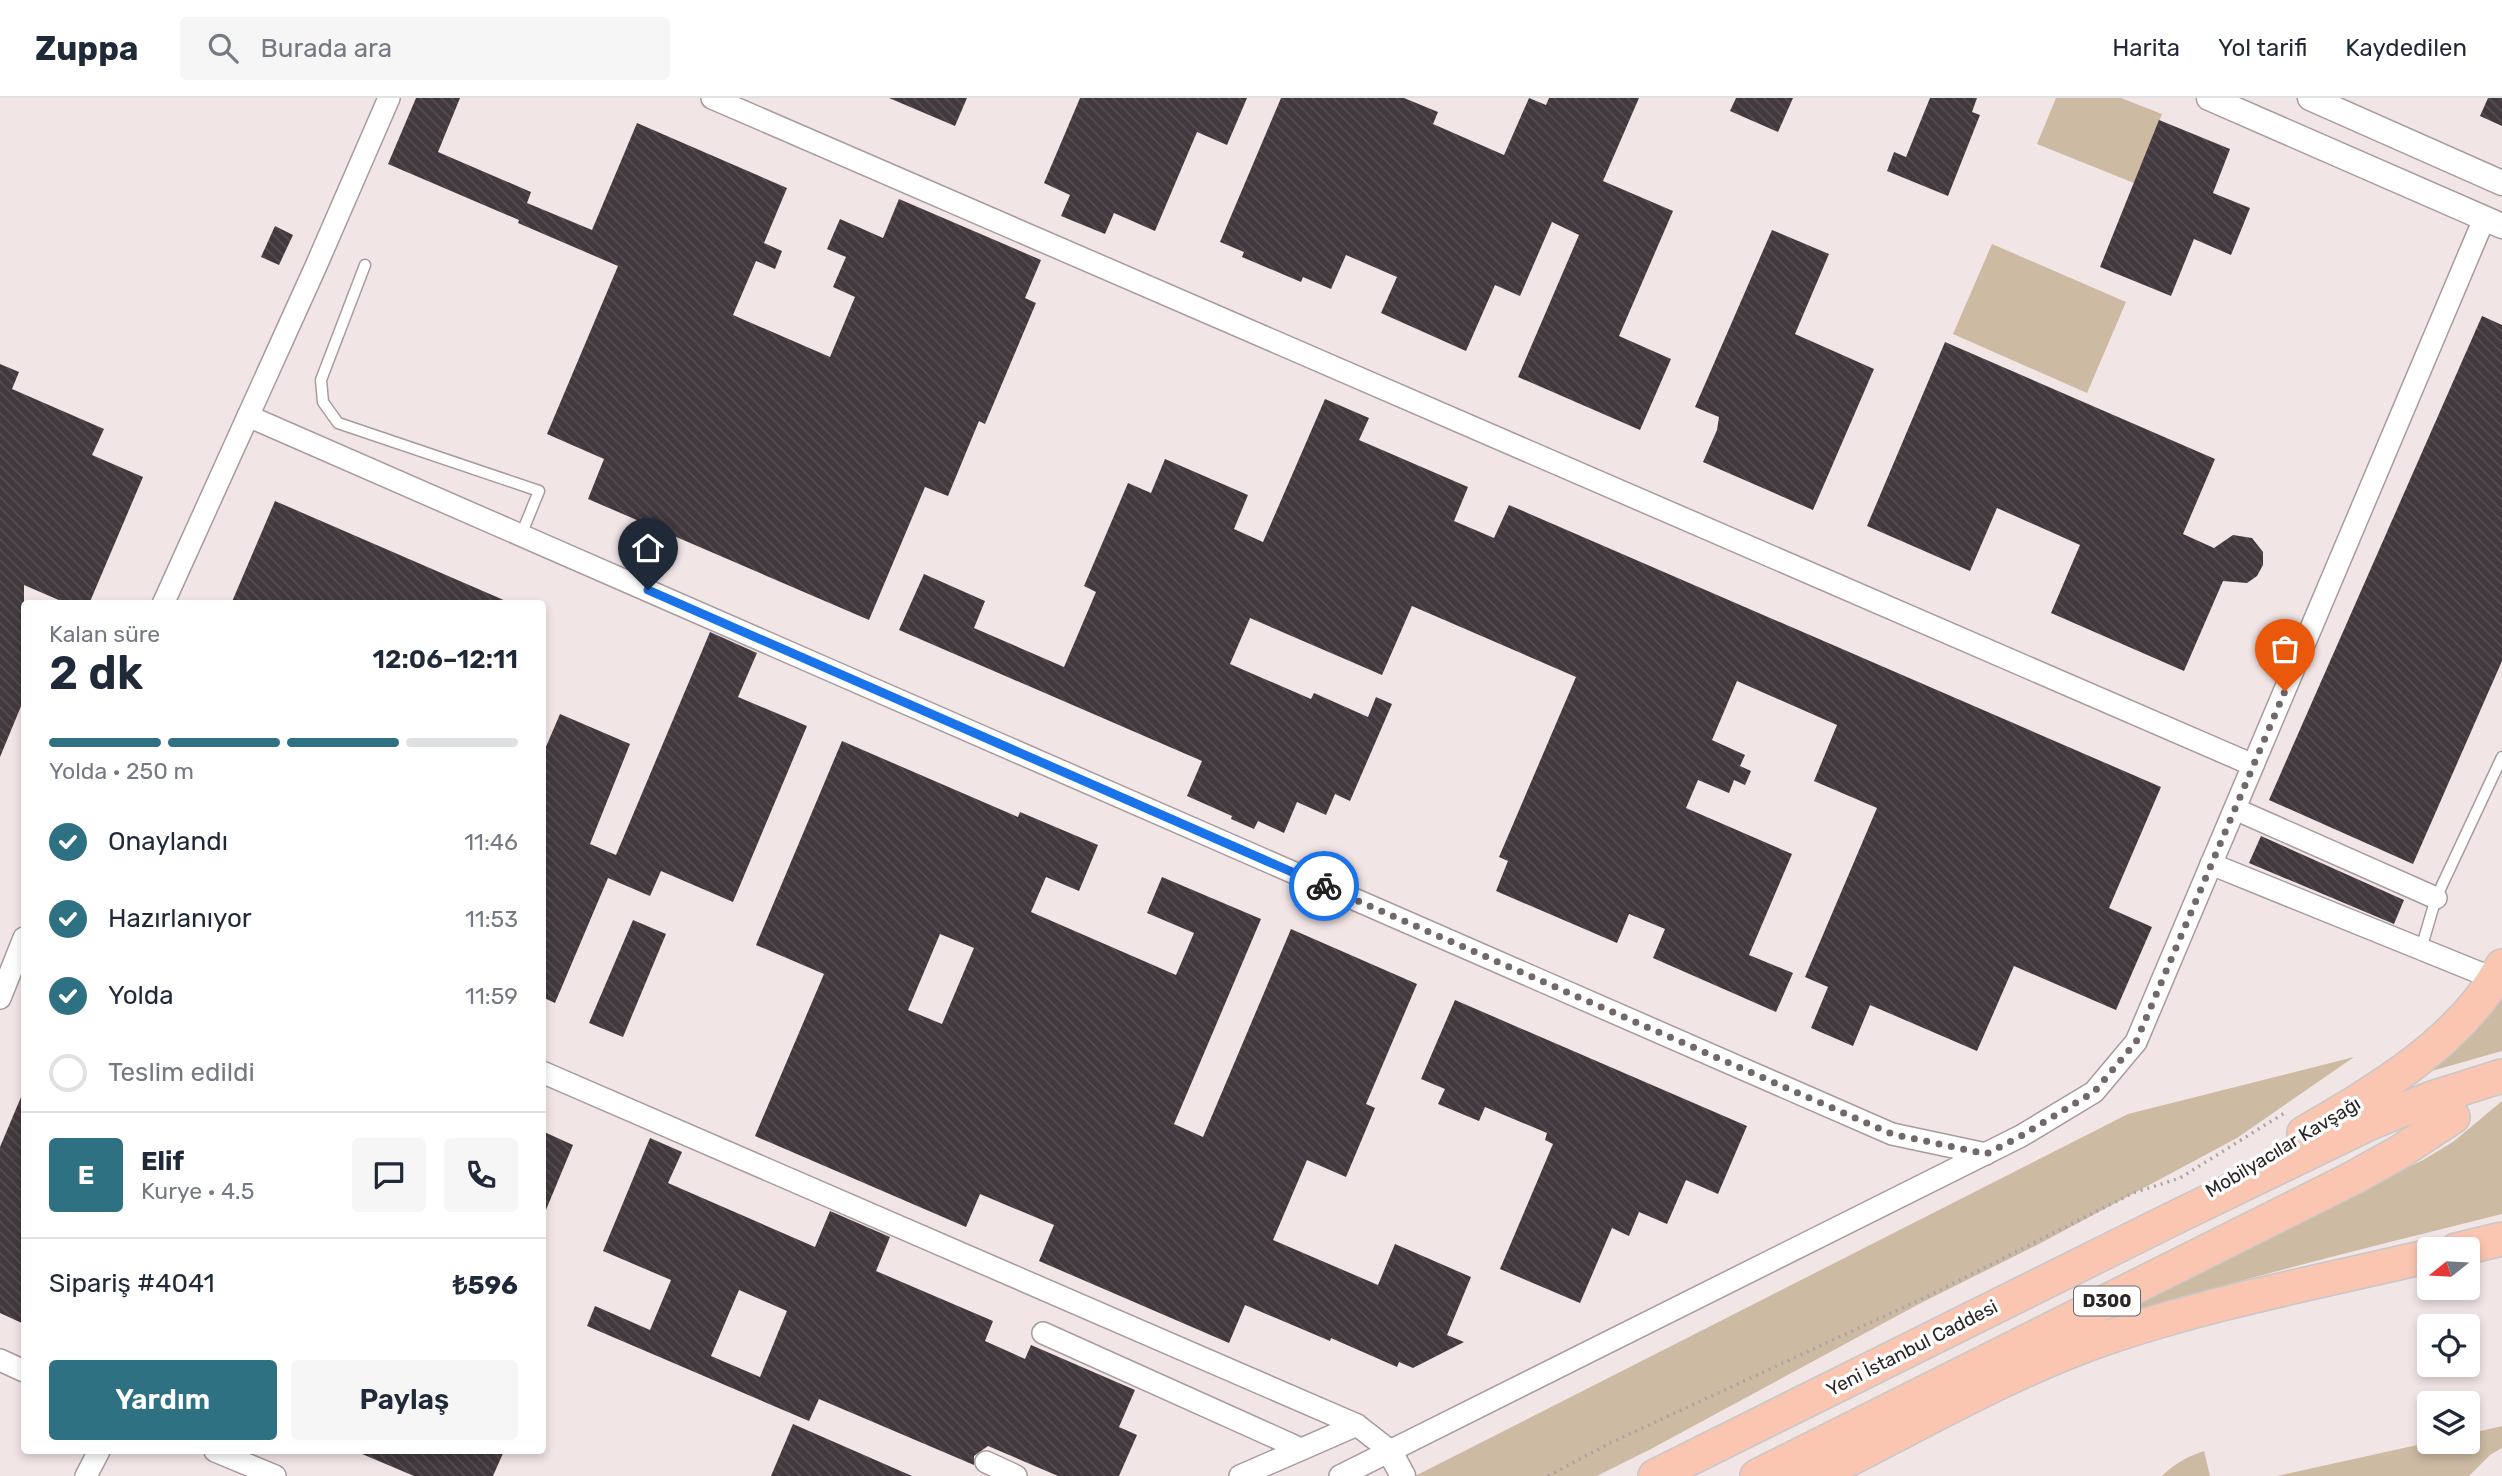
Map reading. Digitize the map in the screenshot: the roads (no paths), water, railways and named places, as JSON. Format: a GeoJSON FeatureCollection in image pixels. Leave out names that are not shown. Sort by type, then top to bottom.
{"type":"FeatureCollection","features":[{"type":"Feature","properties":{"kind":"highway","name":"Mobilyacılar Kavşağı"},"geometry":{"type":"LineString","coordinates":[[2169,1220],[2221,1181],[2381,1088],[2422,1057],[2459,1022],[2498,973]]}},
{"type":"Feature","properties":{"kind":"highway","name":"Mobilyacılar Kavşağı"},"geometry":{"type":"LineString","coordinates":[[2169,1220],[2370,1123],[2405,1108],[2492,1080]]}},
{"type":"Feature","properties":{"kind":"highway","name":"D300"},"geometry":{"type":"LineString","coordinates":[[1757,1476],[2353,1178],[2453,1117]]}},
{"type":"Feature","properties":{"kind":"highway","name":"Yeni İstanbul Caddesi"},"geometry":{"type":"LineString","coordinates":[[1655,1476],[2169,1220]]}},
{"type":"Feature","properties":{"kind":"highway"},"geometry":{"type":"LineString","coordinates":[[1805,1476],[1832,1468],[2022,1371],[2099,1341],[2191,1311],[2417,1259]]}},
{"type":"Feature","properties":{"kind":"street"},"geometry":{"type":"LineString","coordinates":[[165,600],[389,98]]}},
{"type":"Feature","properties":{"kind":"street"},"geometry":{"type":"LineString","coordinates":[[712,98],[2253,765]]}},
{"type":"Feature","properties":{"kind":"street"},"geometry":{"type":"LineString","coordinates":[[1340,1476],[2021,1136],[2094,1092],[2136,1042],[2253,765],[2493,222],[2209,98]]}},
{"type":"Feature","properties":{"kind":"street"},"geometry":{"type":"LineString","coordinates":[[2310,98],[2502,183]]}},
{"type":"Feature","properties":{"kind":"street"},"geometry":{"type":"LineString","coordinates":[[248,416],[1892,1134],[1986,1154]]}},
{"type":"Feature","properties":{"kind":"street"},"geometry":{"type":"LineString","coordinates":[[2235,809],[2436,898]]}},
{"type":"Feature","properties":{"kind":"street"},"geometry":{"type":"LineString","coordinates":[[2211,864],[2421,949],[2498,973]]}},
{"type":"Feature","properties":{"kind":"street"},"geometry":{"type":"LineString","coordinates":[[0,998],[21,946]]}},
{"type":"Feature","properties":{"kind":"street"},"geometry":{"type":"LineString","coordinates":[[546,1074],[1357,1425],[1389,1450],[1403,1476]]}},
{"type":"Feature","properties":{"kind":"street"},"geometry":{"type":"LineString","coordinates":[[1044,1332],[1301,1449]]}},
{"type":"Feature","properties":{"kind":"street"},"geometry":{"type":"LineString","coordinates":[[0,1360],[21,1370]]}},
{"type":"Feature","properties":{"kind":"street"},"geometry":{"type":"LineString","coordinates":[[1240,1476],[1357,1425]]}},
{"type":"Feature","properties":{"kind":"street"},"geometry":{"type":"LineString","coordinates":[[1389,1450],[1389,1476]]}},
{"type":"Feature","properties":{"kind":"street"},"geometry":{"type":"LineString","coordinates":[[86,1476],[97,1454]]}},
{"type":"Feature","properties":{"kind":"street"},"geometry":{"type":"LineString","coordinates":[[222,1454],[275,1476]]}},
{"type":"Feature","properties":{"kind":"street"},"geometry":{"type":"LineString","coordinates":[[986,1462],[1016,1476]]}},
{"type":"Feature","properties":{"kind":"lane"},"geometry":{"type":"LineString","coordinates":[[365,265],[321,380],[323,402],[338,423],[539,491],[521,535]]}},
{"type":"Feature","properties":{"kind":"lane"},"geometry":{"type":"LineString","coordinates":[[2421,949],[2436,898],[2502,757]]}}]}
